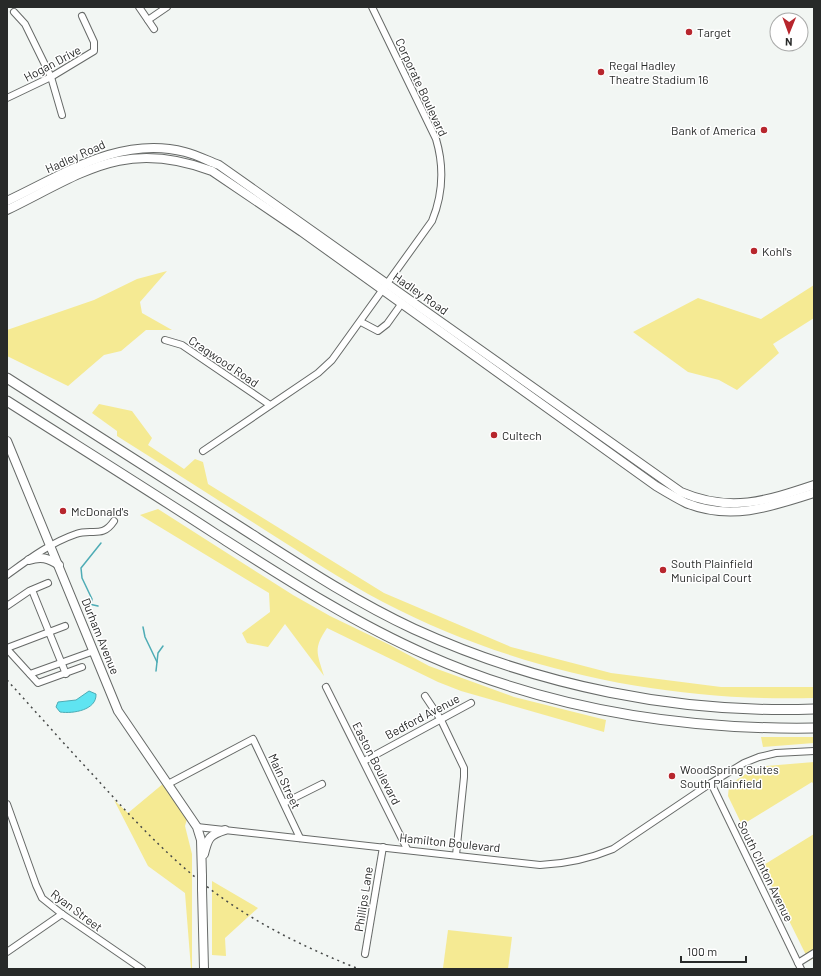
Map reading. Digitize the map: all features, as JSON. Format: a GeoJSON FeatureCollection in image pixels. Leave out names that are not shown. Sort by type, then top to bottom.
{"type":"FeatureCollection","features":[{"type":"Feature","properties":{"kind":"highway"},"geometry":{"type":"LineString","coordinates":[[7,378],[322,579],[385,614],[440,640],[527,671],[587,688],[628,696],[669,702],[740,709],[814,709]]}},
{"type":"Feature","properties":{"kind":"highway"},"geometry":{"type":"LineString","coordinates":[[7,401],[340,612],[402,643],[447,663],[544,696],[625,714],[670,721],[720,726],[814,728]]}},
{"type":"Feature","properties":{"kind":"main road","name":"Hadley Road"},"geometry":{"type":"LineString","coordinates":[[7,201],[93,159],[112,152],[153,148],[185,152],[219,165],[385,287],[402,303],[685,502],[704,509],[731,512],[752,511],[774,506],[814,493]]}},
{"type":"Feature","properties":{"kind":"main road","name":"Hadley Road"},"geometry":{"type":"LineString","coordinates":[[7,210],[90,169],[114,160],[142,157],[172,158],[212,170],[627,453],[659,483],[706,501],[729,504],[748,504],[772,499],[814,485]]}},
{"type":"Feature","properties":{"kind":"main road","name":"Durham Avenue"},"geometry":{"type":"LineString","coordinates":[[7,441],[118,711],[197,827]]}},
{"type":"Feature","properties":{"kind":"main road"},"geometry":{"type":"LineString","coordinates":[[29,560],[38,557],[47,558],[59,565]]}},
{"type":"Feature","properties":{"kind":"main road"},"geometry":{"type":"LineString","coordinates":[[197,827],[201,840],[204,969]]}},
{"type":"Feature","properties":{"kind":"main road"},"geometry":{"type":"LineString","coordinates":[[202,864],[210,837],[214,833],[225,830]]}},
{"type":"Feature","properties":{"kind":"street"},"geometry":{"type":"LineString","coordinates":[[139,7],[154,29]]}},
{"type":"Feature","properties":{"kind":"street"},"geometry":{"type":"LineString","coordinates":[[148,20],[167,7]]}},
{"type":"Feature","properties":{"kind":"street","name":"Corporate Boulevard"},"geometry":{"type":"LineString","coordinates":[[372,7],[436,138],[441,154],[442,174],[440,196],[432,221],[385,287]]}},
{"type":"Feature","properties":{"kind":"street"},"geometry":{"type":"LineString","coordinates":[[14,12],[25,24],[51,77],[62,115]]}},
{"type":"Feature","properties":{"kind":"street","name":"Hogan Drive"},"geometry":{"type":"LineString","coordinates":[[7,98],[51,77],[94,51],[94,42],[82,16]]}},
{"type":"Feature","properties":{"kind":"street"},"geometry":{"type":"LineString","coordinates":[[203,451],[318,373],[332,360],[385,287]]}},
{"type":"Feature","properties":{"kind":"street"},"geometry":{"type":"LineString","coordinates":[[361,322],[378,331],[387,324],[402,303]]}},
{"type":"Feature","properties":{"kind":"street","name":"Cragwood Road"},"geometry":{"type":"LineString","coordinates":[[165,340],[182,345],[270,405]]}},
{"type":"Feature","properties":{"kind":"street"},"geometry":{"type":"LineString","coordinates":[[7,576],[50,545],[84,532],[96,534],[110,527],[114,521]]}},
{"type":"Feature","properties":{"kind":"street"},"geometry":{"type":"LineString","coordinates":[[8,602],[48,582]]}},
{"type":"Feature","properties":{"kind":"street"},"geometry":{"type":"LineString","coordinates":[[32,590],[66,674]]}},
{"type":"Feature","properties":{"kind":"street"},"geometry":{"type":"LineString","coordinates":[[65,626],[7,648],[38,684],[82,667]]}},
{"type":"Feature","properties":{"kind":"street"},"geometry":{"type":"LineString","coordinates":[[30,674],[94,651]]}},
{"type":"Feature","properties":{"kind":"street","name":"Easton Boulevard"},"geometry":{"type":"LineString","coordinates":[[326,687],[407,849]]}},
{"type":"Feature","properties":{"kind":"street"},"geometry":{"type":"LineString","coordinates":[[425,696],[441,720],[464,768],[456,854]]}},
{"type":"Feature","properties":{"kind":"street","name":"Bedford Avenue"},"geometry":{"type":"LineString","coordinates":[[364,761],[471,703]]}},
{"type":"Feature","properties":{"kind":"street","name":"Main Street"},"geometry":{"type":"LineString","coordinates":[[168,784],[254,740],[300,838]]}},
{"type":"Feature","properties":{"kind":"street","name":"Hamilton Boulevard"},"geometry":{"type":"LineString","coordinates":[[197,827],[456,854],[540,865],[564,864],[589,858],[615,847],[711,783],[744,763],[759,757],[776,753],[814,751]]}},
{"type":"Feature","properties":{"kind":"street","name":"South Clinton Avenue"},"geometry":{"type":"LineString","coordinates":[[711,783],[800,966]]}},
{"type":"Feature","properties":{"kind":"street"},"geometry":{"type":"LineString","coordinates":[[284,803],[322,784]]}},
{"type":"Feature","properties":{"kind":"street","name":"Ryan Street"},"geometry":{"type":"LineString","coordinates":[[7,804],[42,898],[62,914],[142,969]]}},
{"type":"Feature","properties":{"kind":"street","name":"Phillips Lane"},"geometry":{"type":"LineString","coordinates":[[365,954],[383,847]]}},
{"type":"Feature","properties":{"kind":"street"},"geometry":{"type":"LineString","coordinates":[[7,952],[62,914]]}},
{"type":"Feature","properties":{"kind":"street"},"geometry":{"type":"LineString","coordinates":[[800,966],[814,953]]}},
{"type":"Feature","properties":{"kind":"shaded area"},"geometry":{"type":"Polygon","coordinates":[[[167,271],[140,302],[142,313],[172,330],[146,330],[121,351],[104,355],[68,386],[7,356],[7,330],[94,300],[137,279],[167,271]]]}},
{"type":"Feature","properties":{"kind":"shaded area"},"geometry":{"type":"Polygon","coordinates":[[[814,285],[814,318],[773,344],[779,353],[737,390],[719,380],[688,372],[633,332],[698,298],[761,319],[814,285]]]}},
{"type":"Feature","properties":{"kind":"shaded area"},"geometry":{"type":"Polygon","coordinates":[[[99,404],[132,411],[152,438],[148,445],[184,469],[195,459],[203,462],[208,484],[384,593],[511,647],[611,673],[721,687],[814,687],[814,698],[758,698],[647,688],[538,664],[485,647],[433,626],[383,602],[339,577],[117,436],[117,431],[92,413],[99,404]]]}},
{"type":"Feature","properties":{"kind":"shaded area"},"geometry":{"type":"Polygon","coordinates":[[[158,509],[293,595],[330,616],[429,666],[514,697],[606,720],[604,732],[461,691],[438,682],[327,628],[318,646],[318,656],[324,676],[285,624],[268,647],[247,643],[242,633],[270,612],[269,593],[140,515],[158,509]]]}},
{"type":"Feature","properties":{"kind":"shaded area"},"geometry":{"type":"Polygon","coordinates":[[[761,737],[814,737],[814,743],[763,747],[761,737]]]}},
{"type":"Feature","properties":{"kind":"shaded area"},"geometry":{"type":"Polygon","coordinates":[[[814,762],[814,785],[812,782],[742,825],[728,796],[729,785],[744,775],[766,766],[814,762]]]}},
{"type":"Feature","properties":{"kind":"shaded area"},"geometry":{"type":"Polygon","coordinates":[[[164,783],[187,819],[185,826],[192,854],[192,969],[185,893],[148,866],[114,800],[128,813],[164,783]]]}},
{"type":"Feature","properties":{"kind":"shaded area"},"geometry":{"type":"Polygon","coordinates":[[[814,834],[814,958],[809,961],[762,866],[814,834]]]}},
{"type":"Feature","properties":{"kind":"shaded area"},"geometry":{"type":"Polygon","coordinates":[[[212,881],[258,908],[225,938],[226,956],[212,955],[212,881]]]}},
{"type":"Feature","properties":{"kind":"shaded area"},"geometry":{"type":"Polygon","coordinates":[[[448,930],[512,937],[508,969],[443,968],[448,930]]]}},
{"type":"Feature","properties":{"kind":"water"},"geometry":{"type":"Polygon","coordinates":[[[89,691],[96,694],[95,699],[93,704],[83,710],[60,712],[56,707],[58,702],[76,700],[89,691]]]}},
{"type":"Feature","properties":{"kind":"waterway"},"geometry":{"type":"LineString","coordinates":[[91,603],[92,599],[82,578],[81,568],[101,543]]}},
{"type":"Feature","properties":{"kind":"waterway"},"geometry":{"type":"LineString","coordinates":[[89,604],[98,606]]}},
{"type":"Feature","properties":{"kind":"waterway"},"geometry":{"type":"LineString","coordinates":[[143,627],[145,637],[157,662]]}},
{"type":"Feature","properties":{"kind":"waterway"},"geometry":{"type":"LineString","coordinates":[[156,671],[158,653],[163,646]]}},
{"type":"Feature","properties":{"kind":"railway"},"geometry":{"type":"LineString","coordinates":[[7,680],[136,821],[164,850],[194,876],[227,902],[263,924],[320,953],[359,969]]}},
{"type":"Feature","properties":{"kind":"place","name":"Target"},"geometry":{"type":"Point","coordinates":[689,32]}},
{"type":"Feature","properties":{"kind":"place","name":"Regal Hadley Theatre Stadium 16"},"geometry":{"type":"Point","coordinates":[601,72]}},
{"type":"Feature","properties":{"kind":"place","name":"Bank of America"},"geometry":{"type":"Point","coordinates":[764,130]}},
{"type":"Feature","properties":{"kind":"place","name":"Kohl's"},"geometry":{"type":"Point","coordinates":[754,251]}},
{"type":"Feature","properties":{"kind":"place","name":"Cultech"},"geometry":{"type":"Point","coordinates":[494,435]}},
{"type":"Feature","properties":{"kind":"place","name":"McDonald's"},"geometry":{"type":"Point","coordinates":[63,511]}},
{"type":"Feature","properties":{"kind":"place","name":"South Plainfield Municipal Court"},"geometry":{"type":"Point","coordinates":[663,570]}},
{"type":"Feature","properties":{"kind":"place","name":"WoodSpring Suites South Plainfield"},"geometry":{"type":"Point","coordinates":[672,776]}}]}
